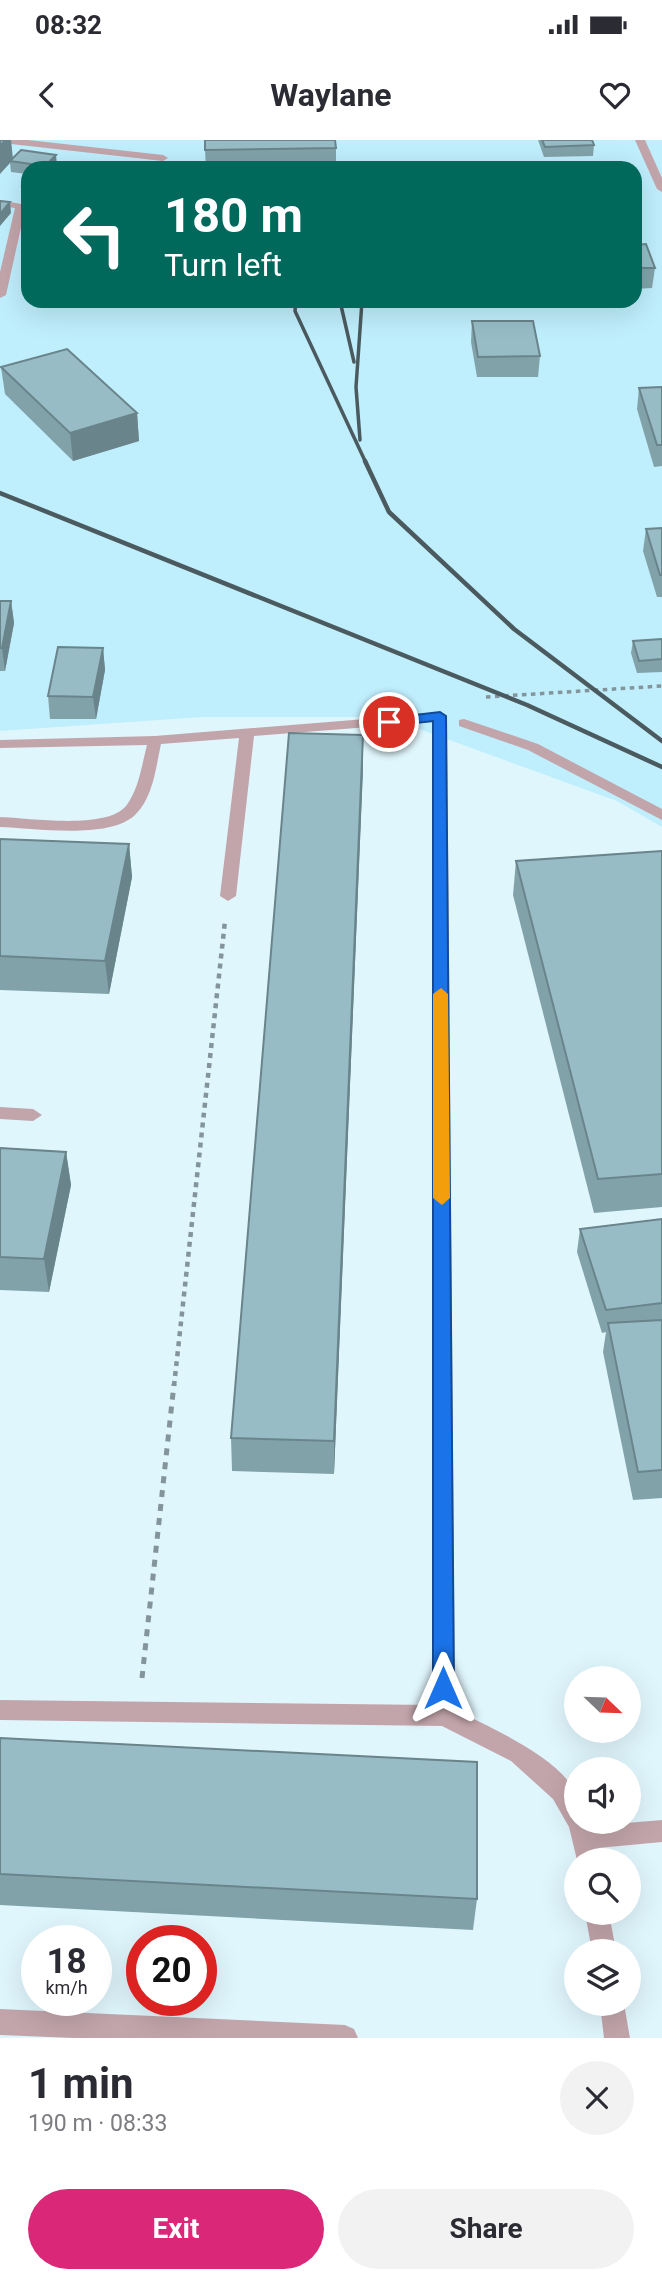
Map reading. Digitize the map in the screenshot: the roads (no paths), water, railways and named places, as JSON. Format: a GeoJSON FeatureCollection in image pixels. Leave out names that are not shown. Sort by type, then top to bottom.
{"type":"FeatureCollection","features":[{"type":"Feature","properties":{"kind":"street"},"geometry":{"type":"LineString","coordinates":[[2,140],[163,158]]}},
{"type":"Feature","properties":{"kind":"street"},"geometry":{"type":"LineString","coordinates":[[640,140],[662,189]]}},
{"type":"Feature","properties":{"kind":"street"},"geometry":{"type":"LineString","coordinates":[[0,203],[20,205],[0,295]]}},
{"type":"Feature","properties":{"kind":"street"},"geometry":{"type":"LineString","coordinates":[[0,744],[155,740],[440,716],[444,1716]]}},
{"type":"Feature","properties":{"kind":"street"},"geometry":{"type":"LineString","coordinates":[[464,723],[533,747],[662,815]]}},
{"type":"Feature","properties":{"kind":"street"},"geometry":{"type":"LineString","coordinates":[[228,896],[247,734]]}},
{"type":"Feature","properties":{"kind":"street"},"geometry":{"type":"LineString","coordinates":[[0,822],[103,824],[128,813],[144,784],[155,740]]}},
{"type":"Feature","properties":{"kind":"street"},"geometry":{"type":"LineString","coordinates":[[0,1114],[33,1115]]}},
{"type":"Feature","properties":{"kind":"street"},"geometry":{"type":"LineString","coordinates":[[0,1710],[444,1716],[519,1753],[561,1791],[582,1835],[662,1831]]}},
{"type":"Feature","properties":{"kind":"street"},"geometry":{"type":"LineString","coordinates":[[614,2016],[617,2038]]}},
{"type":"Feature","properties":{"kind":"street"},"geometry":{"type":"LineString","coordinates":[[0,2022],[345,2038]]}},
{"type":"Feature","properties":{"kind":"railway"},"geometry":{"type":"LineString","coordinates":[[295,308],[366,463]]}},
{"type":"Feature","properties":{"kind":"railway"},"geometry":{"type":"LineString","coordinates":[[342,308],[354,362]]}},
{"type":"Feature","properties":{"kind":"railway"},"geometry":{"type":"LineString","coordinates":[[360,440],[356,387],[362,308]]}},
{"type":"Feature","properties":{"kind":"railway"},"geometry":{"type":"LineString","coordinates":[[365,461],[389,512],[514,629],[662,741]]}},
{"type":"Feature","properties":{"kind":"railway"},"geometry":{"type":"LineString","coordinates":[[0,493],[527,705],[662,767]]}}]}
